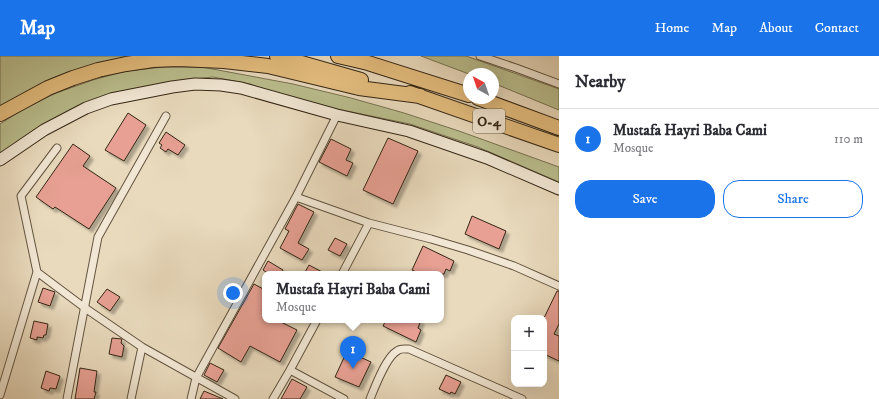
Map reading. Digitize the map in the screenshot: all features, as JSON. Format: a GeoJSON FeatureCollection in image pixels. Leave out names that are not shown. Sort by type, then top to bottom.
{"type":"FeatureCollection","features":[{"type":"Feature","properties":{"kind":"highway","name":"O-4"},"geometry":{"type":"LineString","coordinates":[[277,56],[420,96],[559,145]]}},
{"type":"Feature","properties":{"kind":"highway","name":"O-4"},"geometry":{"type":"LineString","coordinates":[[338,56],[463,93]]}},
{"type":"Feature","properties":{"kind":"highway"},"geometry":{"type":"LineString","coordinates":[[0,114],[48,88],[73,78],[105,68],[152,60],[178,59],[224,61],[268,66],[359,88],[420,96]]}},
{"type":"Feature","properties":{"kind":"highway","name":"O-4"},"geometry":{"type":"LineString","coordinates":[[494,104],[559,128]]}},
{"type":"Feature","properties":{"kind":"street"},"geometry":{"type":"LineString","coordinates":[[480,56],[559,84]]}},
{"type":"Feature","properties":{"kind":"street"},"geometry":{"type":"LineString","coordinates":[[0,160],[44,130],[86,108],[112,99],[195,84],[221,85],[241,88],[337,115],[409,131],[487,158],[559,189]]}},
{"type":"Feature","properties":{"kind":"street"},"geometry":{"type":"LineString","coordinates":[[191,399],[196,378],[296,197],[337,115]]}},
{"type":"Feature","properties":{"kind":"street"},"geometry":{"type":"LineString","coordinates":[[67,399],[98,237],[166,116]]}},
{"type":"Feature","properties":{"kind":"street"},"geometry":{"type":"LineString","coordinates":[[0,395],[37,272],[21,196],[57,148]]}},
{"type":"Feature","properties":{"kind":"street"},"geometry":{"type":"LineString","coordinates":[[296,197],[370,223],[468,250],[514,266],[559,286]]}},
{"type":"Feature","properties":{"kind":"street"},"geometry":{"type":"LineString","coordinates":[[344,271],[370,223]]}},
{"type":"Feature","properties":{"kind":"street"},"geometry":{"type":"LineString","coordinates":[[37,272],[85,308],[142,347],[234,399]]}},
{"type":"Feature","properties":{"kind":"street"},"geometry":{"type":"LineString","coordinates":[[273,399],[315,323]]}},
{"type":"Feature","properties":{"kind":"street"},"geometry":{"type":"LineString","coordinates":[[131,399],[142,347]]}},
{"type":"Feature","properties":{"kind":"street"},"geometry":{"type":"LineString","coordinates":[[370,399],[391,355],[396,351],[405,348],[522,399]]}},
{"type":"Feature","properties":{"kind":"street"},"geometry":{"type":"LineString","coordinates":[[290,370],[344,399]]}},
{"type":"Feature","properties":{"kind":"green space"},"geometry":{"type":"Polygon","coordinates":[[[0,56],[131,56],[84,67],[60,75],[33,88],[0,107],[0,56]]]}},
{"type":"Feature","properties":{"kind":"green space"},"geometry":{"type":"Polygon","coordinates":[[[421,56],[466,56],[559,89],[559,110],[499,85],[499,68],[463,68],[463,72],[421,56]]]}},
{"type":"Feature","properties":{"kind":"green space"},"geometry":{"type":"Polygon","coordinates":[[[164,67],[202,67],[293,84],[404,113],[559,167],[559,182],[478,147],[410,124],[332,108],[284,96],[250,84],[213,77],[184,80],[118,93],[0,155],[0,124],[22,110],[56,93],[93,80],[125,71],[164,67]]]}},
{"type":"Feature","properties":{"kind":"building"},"geometry":{"type":"Polygon","coordinates":[[[128,113],[146,125],[124,161],[105,150],[128,113]]]}},
{"type":"Feature","properties":{"kind":"building"},"geometry":{"type":"Polygon","coordinates":[[[166,132],[185,145],[178,155],[168,149],[166,152],[160,148],[162,145],[159,143],[166,132]]]}},
{"type":"Feature","properties":{"kind":"building"},"geometry":{"type":"Polygon","coordinates":[[[388,138],[418,151],[393,204],[363,190],[388,138]]]}},
{"type":"Feature","properties":{"kind":"building"},"geometry":{"type":"Polygon","coordinates":[[[331,139],[351,149],[346,160],[353,163],[347,176],[319,162],[331,139]]]}},
{"type":"Feature","properties":{"kind":"building"},"geometry":{"type":"Polygon","coordinates":[[[73,144],[90,156],[83,166],[116,188],[89,229],[55,207],[53,209],[36,197],[73,144]]]}},
{"type":"Feature","properties":{"kind":"building"},"geometry":{"type":"Polygon","coordinates":[[[298,204],[314,212],[298,243],[309,249],[302,260],[280,248],[289,231],[285,229],[298,204]]]}},
{"type":"Feature","properties":{"kind":"building"},"geometry":{"type":"Polygon","coordinates":[[[472,216],[506,231],[499,249],[465,234],[472,216]]]}},
{"type":"Feature","properties":{"kind":"building"},"geometry":{"type":"Polygon","coordinates":[[[335,238],[347,244],[340,256],[328,250],[335,238]]]}},
{"type":"Feature","properties":{"kind":"building"},"geometry":{"type":"Polygon","coordinates":[[[423,246],[454,261],[450,271],[446,269],[444,274],[444,271],[412,270],[423,246]]]}},
{"type":"Feature","properties":{"kind":"building"},"geometry":{"type":"Polygon","coordinates":[[[268,261],[283,270],[264,271],[263,270],[268,261]]]}},
{"type":"Feature","properties":{"kind":"building"},"geometry":{"type":"Polygon","coordinates":[[[309,265],[320,271],[306,271],[309,265]]]}},
{"type":"Feature","properties":{"kind":"building"},"geometry":{"type":"Polygon","coordinates":[[[254,284],[262,288],[262,323],[283,323],[297,330],[280,362],[250,346],[241,362],[218,348],[254,284]]]}},
{"type":"Feature","properties":{"kind":"building"},"geometry":{"type":"Polygon","coordinates":[[[43,288],[55,292],[50,306],[38,302],[43,288]]]}},
{"type":"Feature","properties":{"kind":"building"},"geometry":{"type":"Polygon","coordinates":[[[107,289],[120,297],[110,311],[97,302],[107,289]]]}},
{"type":"Feature","properties":{"kind":"building"},"geometry":{"type":"Polygon","coordinates":[[[557,291],[559,291],[559,324],[554,334],[559,336],[559,361],[547,355],[547,315],[545,315],[557,291]]]}},
{"type":"Feature","properties":{"kind":"building"},"geometry":{"type":"Polygon","coordinates":[[[34,321],[48,324],[46,335],[44,335],[43,338],[37,337],[37,340],[30,338],[34,321]]]}},
{"type":"Feature","properties":{"kind":"building"},"geometry":{"type":"Polygon","coordinates":[[[384,323],[420,323],[418,328],[421,330],[416,342],[383,326],[384,323]]]}},
{"type":"Feature","properties":{"kind":"building"},"geometry":{"type":"Polygon","coordinates":[[[112,338],[122,339],[121,343],[124,346],[122,357],[109,354],[112,338]]]}},
{"type":"Feature","properties":{"kind":"building"},"geometry":{"type":"Polygon","coordinates":[[[347,351],[371,362],[359,387],[335,377],[347,351]]]}},
{"type":"Feature","properties":{"kind":"building"},"geometry":{"type":"Polygon","coordinates":[[[210,363],[224,370],[217,382],[204,375],[210,363]]]}},
{"type":"Feature","properties":{"kind":"building"},"geometry":{"type":"Polygon","coordinates":[[[80,368],[97,371],[94,392],[96,392],[94,399],[75,399],[80,368]]]}},
{"type":"Feature","properties":{"kind":"building"},"geometry":{"type":"Polygon","coordinates":[[[46,371],[60,376],[56,389],[50,388],[49,391],[41,388],[46,371]]]}},
{"type":"Feature","properties":{"kind":"building"},"geometry":{"type":"Polygon","coordinates":[[[446,375],[461,382],[455,394],[451,392],[450,394],[439,389],[446,375]]]}},
{"type":"Feature","properties":{"kind":"building"},"geometry":{"type":"Polygon","coordinates":[[[292,379],[307,387],[300,399],[281,399],[292,379]]]}},
{"type":"Feature","properties":{"kind":"building"},"geometry":{"type":"Polygon","coordinates":[[[204,391],[223,399],[200,399],[204,391]]]}},
{"type":"Feature","properties":{"kind":"place","name":"Mustafa Hayri Baba Cami"},"geometry":{"type":"Point","coordinates":[353,369]}}]}
